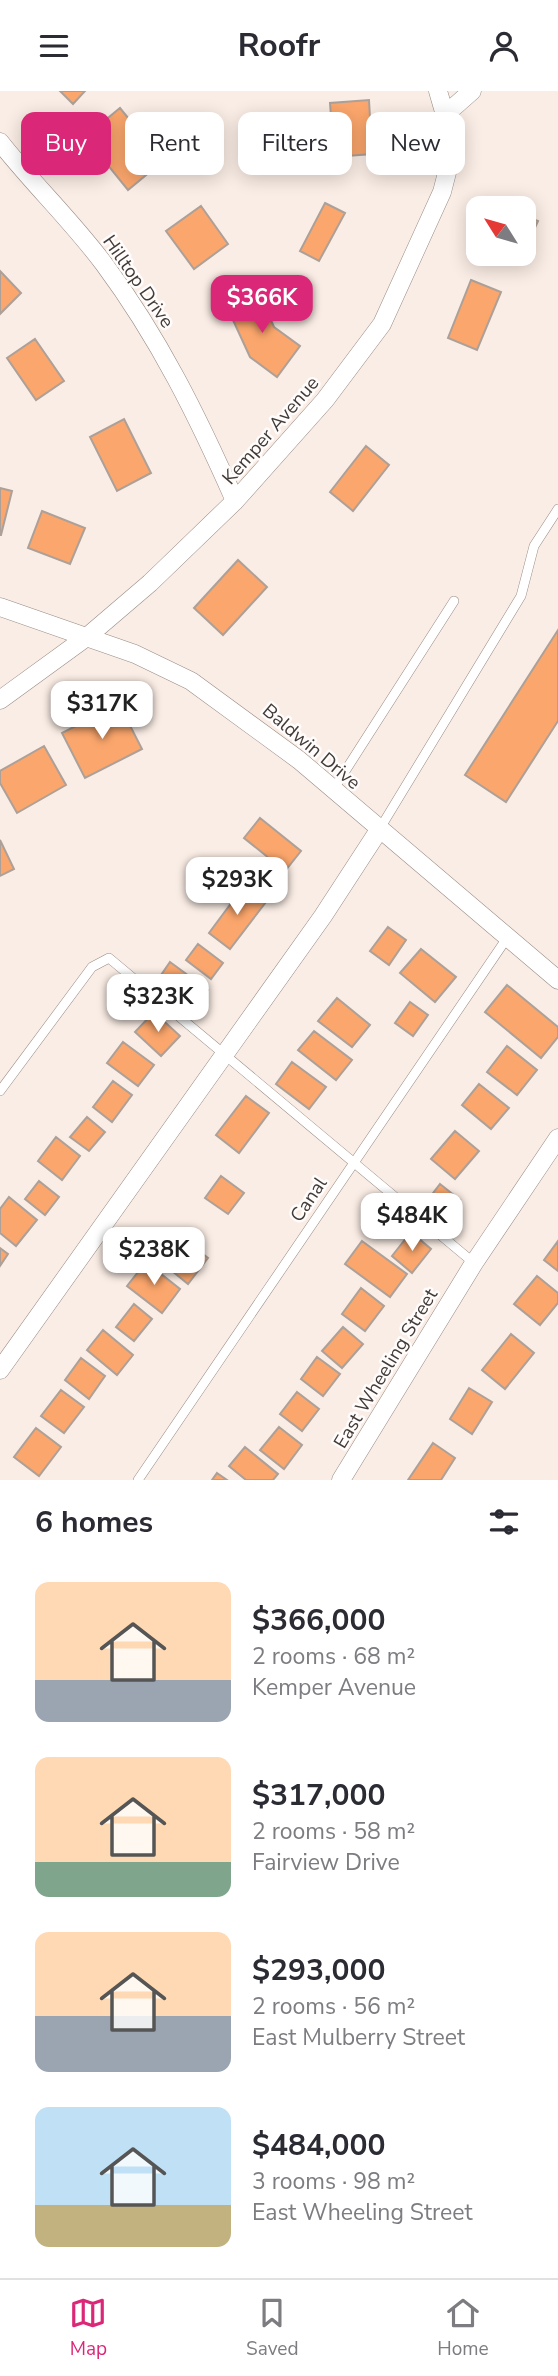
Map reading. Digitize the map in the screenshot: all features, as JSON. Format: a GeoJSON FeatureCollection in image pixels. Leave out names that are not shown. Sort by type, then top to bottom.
{"type":"FeatureCollection","features":[{"type":"Feature","properties":{"kind":"street","name":"Kemper Avenue"},"geometry":{"type":"LineString","coordinates":[[438,91],[445,112]]}},
{"type":"Feature","properties":{"kind":"street"},"geometry":{"type":"LineString","coordinates":[[448,112],[472,91]]}},
{"type":"Feature","properties":{"kind":"street","name":"Hilltop Drive"},"geometry":{"type":"LineString","coordinates":[[0,142],[102,262],[138,312],[198,417],[235,502]]}},
{"type":"Feature","properties":{"kind":"street","name":"Kemper Avenue"},"geometry":{"type":"LineString","coordinates":[[0,700],[88,636],[150,583],[235,502],[325,400],[382,324],[442,192],[446,175]]}},
{"type":"Feature","properties":{"kind":"street","name":"Baldwin Drive"},"geometry":{"type":"LineString","coordinates":[[0,607],[88,636],[191,681],[242,715],[558,980]]}},
{"type":"Feature","properties":{"kind":"street"},"geometry":{"type":"LineString","coordinates":[[0,1370],[225,1055],[379,830]]}},
{"type":"Feature","properties":{"kind":"street","name":"East Wheeling Street"},"geometry":{"type":"LineString","coordinates":[[341,1480],[474,1263],[558,1138]]}},
{"type":"Feature","properties":{"kind":"lane"},"geometry":{"type":"LineString","coordinates":[[379,830],[521,596],[534,546],[558,509]]}},
{"type":"Feature","properties":{"kind":"lane"},"geometry":{"type":"LineString","coordinates":[[334,790],[454,601]]}},
{"type":"Feature","properties":{"kind":"lane","name":"Canal"},"geometry":{"type":"LineString","coordinates":[[138,1480],[507,938]]}},
{"type":"Feature","properties":{"kind":"lane"},"geometry":{"type":"LineString","coordinates":[[0,1091],[92,967],[103,959],[117,961],[474,1263]]}},
{"type":"Feature","properties":{"kind":"building"},"geometry":{"type":"Polygon","coordinates":[[[60,91],[85,91],[73,104],[60,91]]]}},
{"type":"Feature","properties":{"kind":"building"},"geometry":{"type":"Polygon","coordinates":[[[369,100],[370,112],[366,112],[366,154],[352,156],[352,112],[331,112],[330,103],[369,100]]]}},
{"type":"Feature","properties":{"kind":"building"},"geometry":{"type":"Polygon","coordinates":[[[120,108],[125,114],[125,175],[146,175],[128,190],[111,169],[111,115],[120,108]]]}},
{"type":"Feature","properties":{"kind":"building"},"geometry":{"type":"Polygon","coordinates":[[[325,203],[345,213],[319,261],[300,251],[325,203]]]}},
{"type":"Feature","properties":{"kind":"building"},"geometry":{"type":"Polygon","coordinates":[[[201,206],[228,244],[194,269],[166,231],[201,206]]]}},
{"type":"Feature","properties":{"kind":"building"},"geometry":{"type":"Polygon","coordinates":[[[0,271],[21,293],[0,314],[0,271]]]}},
{"type":"Feature","properties":{"kind":"building"},"geometry":{"type":"Polygon","coordinates":[[[471,280],[501,292],[477,350],[448,338],[471,280]]]}},
{"type":"Feature","properties":{"kind":"building"},"geometry":{"type":"Polygon","coordinates":[[[259,293],[274,327],[300,346],[277,377],[250,357],[227,307],[259,293]]]}},
{"type":"Feature","properties":{"kind":"building"},"geometry":{"type":"Polygon","coordinates":[[[35,339],[64,381],[36,400],[7,358],[35,339]]]}},
{"type":"Feature","properties":{"kind":"building"},"geometry":{"type":"Polygon","coordinates":[[[124,419],[151,473],[117,491],[90,437],[124,419]]]}},
{"type":"Feature","properties":{"kind":"building"},"geometry":{"type":"Polygon","coordinates":[[[366,446],[389,465],[353,511],[330,492],[366,446]]]}},
{"type":"Feature","properties":{"kind":"building"},"geometry":{"type":"Polygon","coordinates":[[[0,488],[12,491],[1,535],[0,535],[0,488]]]}},
{"type":"Feature","properties":{"kind":"building"},"geometry":{"type":"Polygon","coordinates":[[[42,511],[85,528],[70,564],[28,548],[42,511]]]}},
{"type":"Feature","properties":{"kind":"building"},"geometry":{"type":"Polygon","coordinates":[[[238,560],[267,587],[223,635],[194,608],[238,560]]]}},
{"type":"Feature","properties":{"kind":"building"},"geometry":{"type":"Polygon","coordinates":[[[558,630],[558,721],[506,802],[465,775],[558,630]]]}},
{"type":"Feature","properties":{"kind":"building"},"geometry":{"type":"Polygon","coordinates":[[[119,704],[142,749],[85,778],[62,733],[119,704]]]}},
{"type":"Feature","properties":{"kind":"building"},"geometry":{"type":"Polygon","coordinates":[[[44,746],[66,785],[17,813],[0,783],[0,771],[44,746]]]}},
{"type":"Feature","properties":{"kind":"building"},"geometry":{"type":"Polygon","coordinates":[[[260,818],[301,851],[285,871],[244,838],[260,818]]]}},
{"type":"Feature","properties":{"kind":"building"},"geometry":{"type":"Polygon","coordinates":[[[0,840],[14,869],[0,876],[0,840]]]}},
{"type":"Feature","properties":{"kind":"building"},"geometry":{"type":"Polygon","coordinates":[[[244,886],[266,902],[230,949],[209,933],[244,886]]]}},
{"type":"Feature","properties":{"kind":"building"},"geometry":{"type":"Polygon","coordinates":[[[388,927],[406,940],[389,965],[370,951],[388,927]]]}},
{"type":"Feature","properties":{"kind":"building"},"geometry":{"type":"Polygon","coordinates":[[[198,944],[223,963],[211,979],[186,960],[198,944]]]}},
{"type":"Feature","properties":{"kind":"building"},"geometry":{"type":"Polygon","coordinates":[[[421,949],[456,977],[435,1002],[400,973],[421,949]]]}},
{"type":"Feature","properties":{"kind":"building"},"geometry":{"type":"Polygon","coordinates":[[[170,962],[208,990],[197,1005],[159,978],[170,962]]]}},
{"type":"Feature","properties":{"kind":"building"},"geometry":{"type":"Polygon","coordinates":[[[507,985],[558,1027],[558,1037],[541,1058],[485,1012],[507,985]]]}},
{"type":"Feature","properties":{"kind":"building"},"geometry":{"type":"Polygon","coordinates":[[[337,998],[370,1025],[352,1047],[318,1021],[337,998]]]}},
{"type":"Feature","properties":{"kind":"building"},"geometry":{"type":"Polygon","coordinates":[[[410,1002],[428,1015],[413,1036],[395,1023],[410,1002]]]}},
{"type":"Feature","properties":{"kind":"building"},"geometry":{"type":"Polygon","coordinates":[[[154,1012],[180,1036],[161,1056],[135,1032],[154,1012]]]}},
{"type":"Feature","properties":{"kind":"building"},"geometry":{"type":"Polygon","coordinates":[[[314,1031],[352,1060],[336,1080],[298,1050],[314,1031]]]}},
{"type":"Feature","properties":{"kind":"building"},"geometry":{"type":"Polygon","coordinates":[[[123,1042],[154,1065],[138,1086],[107,1063],[123,1042]]]}},
{"type":"Feature","properties":{"kind":"building"},"geometry":{"type":"Polygon","coordinates":[[[507,1046],[537,1070],[517,1095],[487,1072],[507,1046]]]}},
{"type":"Feature","properties":{"kind":"building"},"geometry":{"type":"Polygon","coordinates":[[[292,1062],[326,1087],[309,1109],[276,1084],[292,1062]]]}},
{"type":"Feature","properties":{"kind":"building"},"geometry":{"type":"Polygon","coordinates":[[[113,1081],[132,1095],[112,1122],[93,1107],[113,1081]]]}},
{"type":"Feature","properties":{"kind":"building"},"geometry":{"type":"Polygon","coordinates":[[[479,1084],[509,1108],[491,1129],[462,1105],[479,1084]]]}},
{"type":"Feature","properties":{"kind":"building"},"geometry":{"type":"Polygon","coordinates":[[[246,1096],[269,1113],[239,1153],[216,1135],[246,1096]]]}},
{"type":"Feature","properties":{"kind":"building"},"geometry":{"type":"Polygon","coordinates":[[[87,1117],[105,1132],[89,1151],[70,1137],[87,1117]]]}},
{"type":"Feature","properties":{"kind":"building"},"geometry":{"type":"Polygon","coordinates":[[[455,1131],[479,1151],[455,1179],[431,1159],[455,1131]]]}},
{"type":"Feature","properties":{"kind":"building"},"geometry":{"type":"Polygon","coordinates":[[[56,1137],[80,1156],[62,1180],[38,1161],[56,1137]]]}},
{"type":"Feature","properties":{"kind":"building"},"geometry":{"type":"Polygon","coordinates":[[[221,1176],[244,1193],[228,1214],[205,1198],[221,1176]]]}},
{"type":"Feature","properties":{"kind":"building"},"geometry":{"type":"Polygon","coordinates":[[[39,1181],[59,1197],[45,1215],[25,1199],[39,1181]]]}},
{"type":"Feature","properties":{"kind":"building"},"geometry":{"type":"Polygon","coordinates":[[[440,1184],[460,1200],[443,1221],[424,1205],[440,1184]]]}},
{"type":"Feature","properties":{"kind":"building"},"geometry":{"type":"Polygon","coordinates":[[[9,1197],[37,1220],[16,1246],[0,1233],[0,1209],[9,1197]]]}},
{"type":"Feature","properties":{"kind":"building"},"geometry":{"type":"Polygon","coordinates":[[[170,1229],[208,1258],[188,1284],[150,1253],[170,1229]]]}},
{"type":"Feature","properties":{"kind":"building"},"geometry":{"type":"Polygon","coordinates":[[[411,1232],[431,1249],[412,1273],[392,1256],[411,1232]]]}},
{"type":"Feature","properties":{"kind":"building"},"geometry":{"type":"Polygon","coordinates":[[[362,1241],[407,1274],[390,1297],[345,1264],[362,1241]]]}},
{"type":"Feature","properties":{"kind":"building"},"geometry":{"type":"Polygon","coordinates":[[[558,1241],[558,1271],[544,1260],[558,1241]]]}},
{"type":"Feature","properties":{"kind":"building"},"geometry":{"type":"Polygon","coordinates":[[[0,1248],[8,1254],[0,1266],[0,1248]]]}},
{"type":"Feature","properties":{"kind":"building"},"geometry":{"type":"Polygon","coordinates":[[[146,1262],[180,1289],[162,1313],[127,1286],[146,1262]]]}},
{"type":"Feature","properties":{"kind":"building"},"geometry":{"type":"Polygon","coordinates":[[[537,1276],[558,1293],[558,1303],[540,1325],[514,1304],[537,1276]]]}},
{"type":"Feature","properties":{"kind":"building"},"geometry":{"type":"Polygon","coordinates":[[[361,1288],[384,1306],[365,1331],[342,1314],[361,1288]]]}},
{"type":"Feature","properties":{"kind":"building"},"geometry":{"type":"Polygon","coordinates":[[[134,1304],[152,1319],[134,1341],[116,1327],[134,1304]]]}},
{"type":"Feature","properties":{"kind":"building"},"geometry":{"type":"Polygon","coordinates":[[[343,1327],[363,1344],[342,1368],[322,1351],[343,1327]]]}},
{"type":"Feature","properties":{"kind":"building"},"geometry":{"type":"Polygon","coordinates":[[[103,1330],[133,1355],[117,1375],[87,1350],[103,1330]]]}},
{"type":"Feature","properties":{"kind":"building"},"geometry":{"type":"Polygon","coordinates":[[[511,1334],[534,1353],[505,1389],[482,1370],[511,1334]]]}},
{"type":"Feature","properties":{"kind":"building"},"geometry":{"type":"Polygon","coordinates":[[[317,1357],[340,1374],[323,1396],[301,1379],[317,1357]]]}},
{"type":"Feature","properties":{"kind":"building"},"geometry":{"type":"Polygon","coordinates":[[[81,1358],[105,1376],[89,1399],[65,1380],[81,1358]]]}},
{"type":"Feature","properties":{"kind":"building"},"geometry":{"type":"Polygon","coordinates":[[[469,1388],[492,1402],[472,1434],[450,1419],[469,1388]]]}},
{"type":"Feature","properties":{"kind":"building"},"geometry":{"type":"Polygon","coordinates":[[[61,1390],[84,1407],[64,1433],[41,1416],[61,1390]]]}},
{"type":"Feature","properties":{"kind":"building"},"geometry":{"type":"Polygon","coordinates":[[[297,1392],[319,1409],[302,1431],[280,1414],[297,1392]]]}},
{"type":"Feature","properties":{"kind":"building"},"geometry":{"type":"Polygon","coordinates":[[[279,1427],[302,1445],[284,1469],[260,1450],[279,1427]]]}},
{"type":"Feature","properties":{"kind":"building"},"geometry":{"type":"Polygon","coordinates":[[[36,1428],[61,1447],[39,1476],[14,1457],[36,1428]]]}},
{"type":"Feature","properties":{"kind":"building"},"geometry":{"type":"Polygon","coordinates":[[[433,1443],[455,1458],[441,1480],[408,1480],[433,1443]]]}},
{"type":"Feature","properties":{"kind":"building"},"geometry":{"type":"Polygon","coordinates":[[[245,1447],[278,1474],[273,1480],[246,1480],[229,1466],[245,1447]]]}},
{"type":"Feature","properties":{"kind":"building"},"geometry":{"type":"Polygon","coordinates":[[[217,1473],[227,1480],[212,1480],[217,1473]]]}}]}
